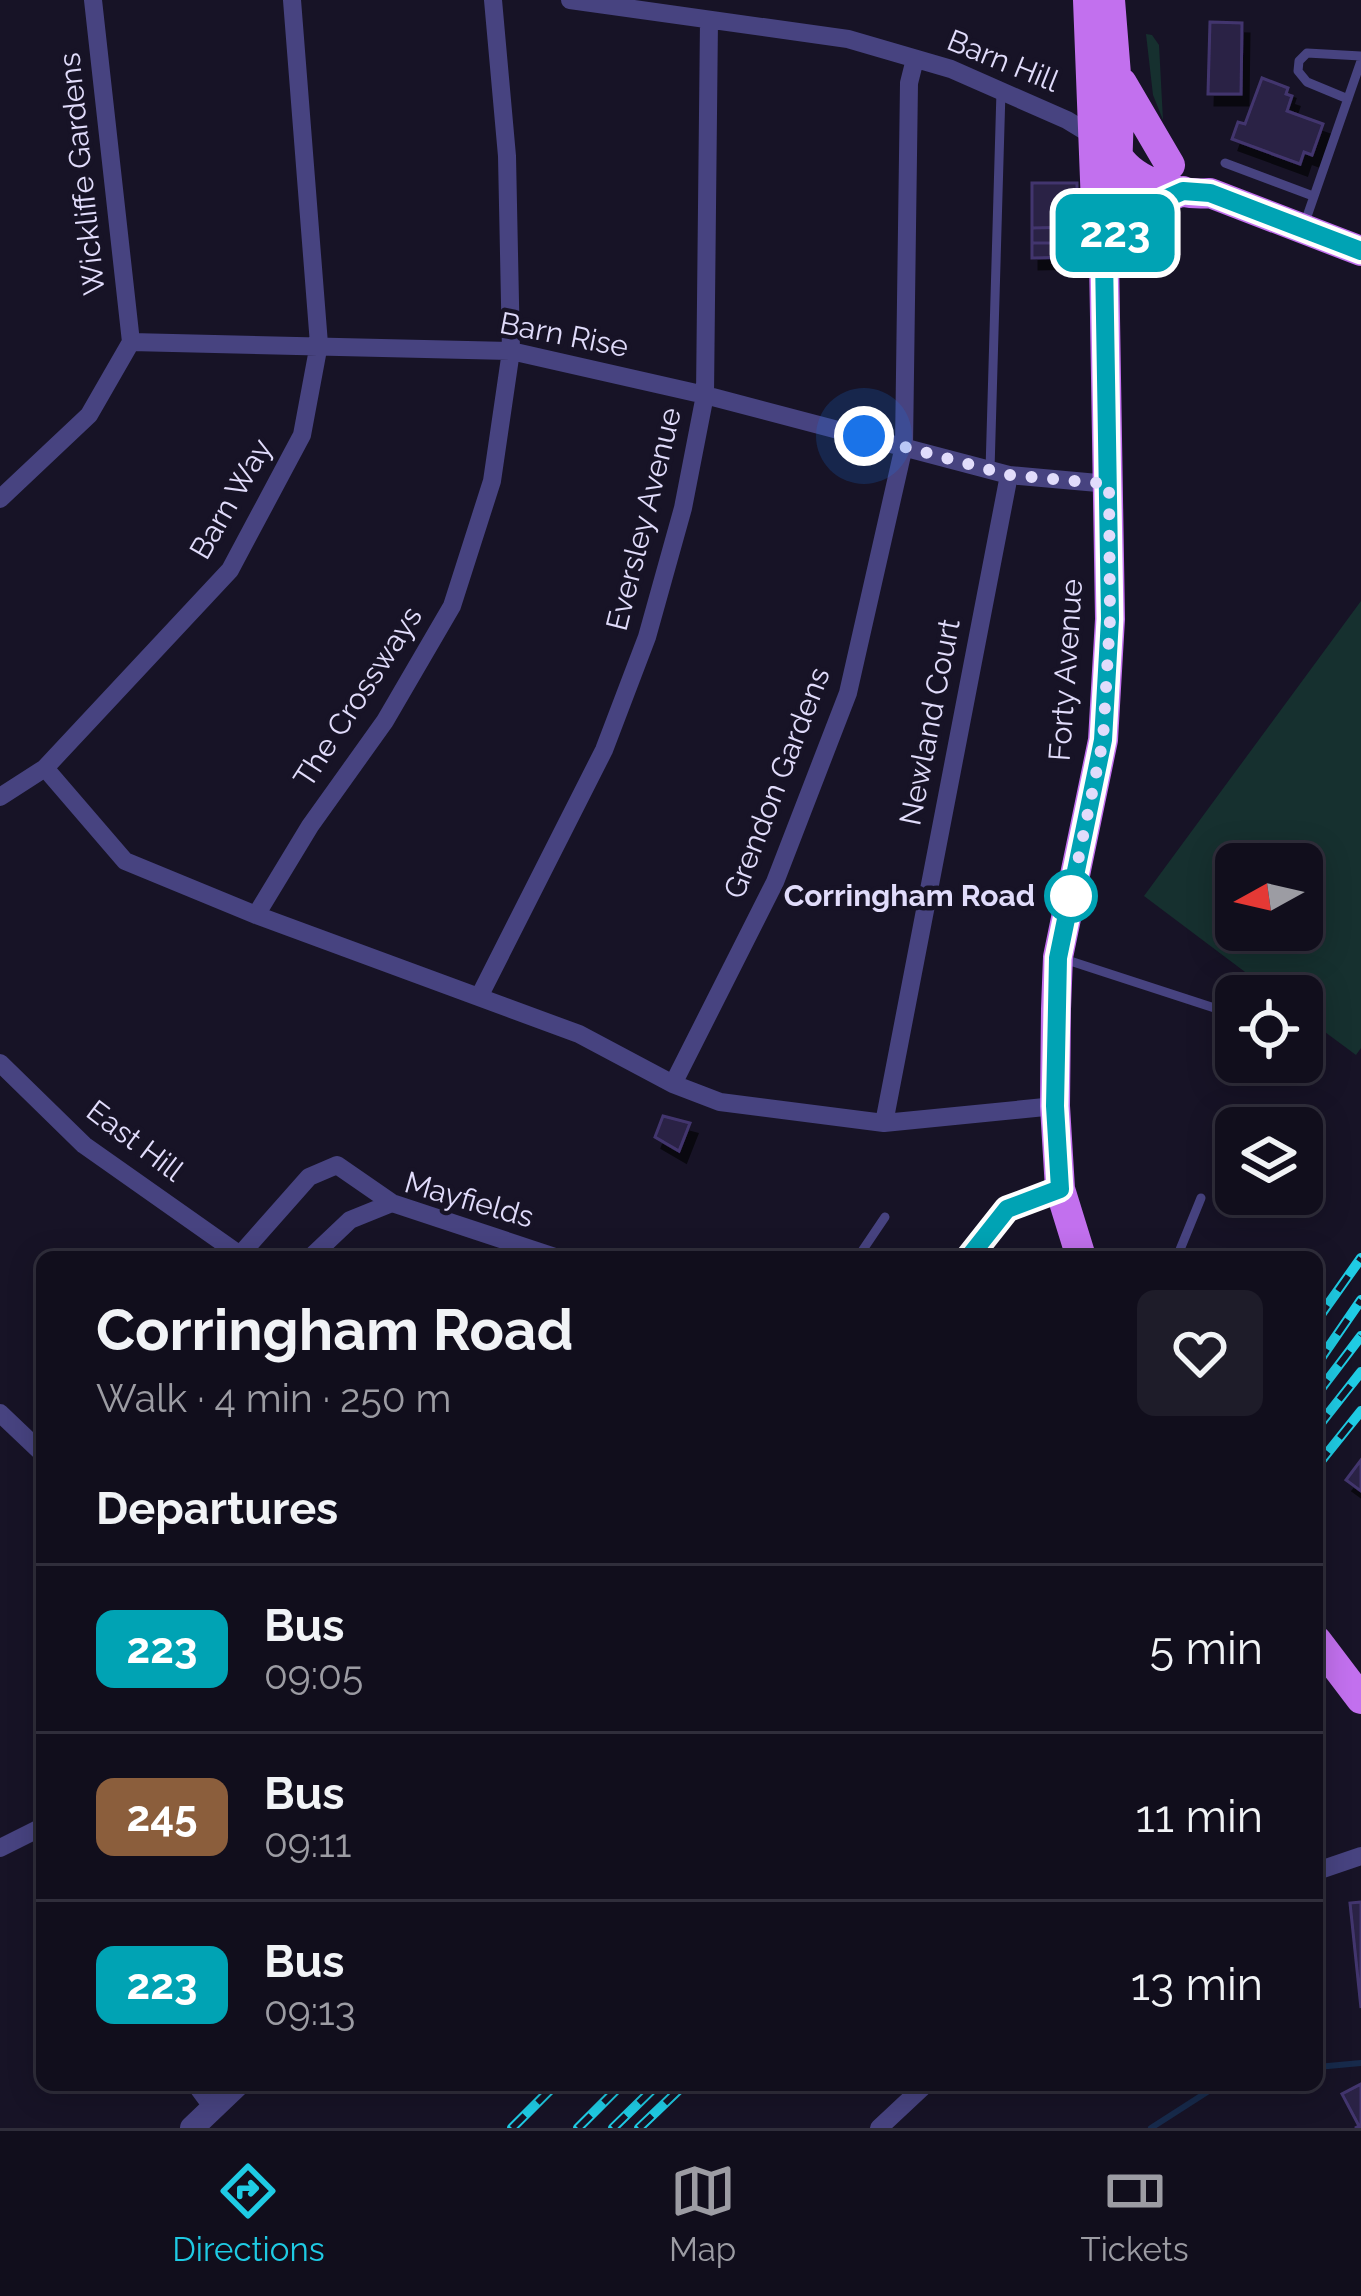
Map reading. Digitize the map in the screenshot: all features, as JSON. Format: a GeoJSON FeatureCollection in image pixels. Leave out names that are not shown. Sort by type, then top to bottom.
{"type":"FeatureCollection","features":[{"type":"Feature","properties":{"kind":"main road"},"geometry":{"type":"LineString","coordinates":[[1088,0],[1107,147],[1127,171],[1188,183],[1361,250]]}},
{"type":"Feature","properties":{"kind":"main road"},"geometry":{"type":"LineString","coordinates":[[1107,147],[1115,67],[1110,0]]}},
{"type":"Feature","properties":{"kind":"main road"},"geometry":{"type":"LineString","coordinates":[[1115,67],[1133,107],[1188,183]]}},
{"type":"Feature","properties":{"kind":"main road","name":"Forty Avenue"},"geometry":{"type":"LineString","coordinates":[[1079,1251],[1060,1189],[1055,1106],[1058,958],[1103,740],[1110,619],[1107,147]]}},
{"type":"Feature","properties":{"kind":"main road"},"geometry":{"type":"LineString","coordinates":[[1109,246],[1140,208],[1188,183]]}},
{"type":"Feature","properties":{"kind":"main road"},"geometry":{"type":"LineString","coordinates":[[1323,1649],[1361,1699]]}},
{"type":"Feature","properties":{"kind":"street","name":"Wickliffe Gardens"},"geometry":{"type":"LineString","coordinates":[[92,0],[131,341]]}},
{"type":"Feature","properties":{"kind":"street","name":"Barn Way"},"geometry":{"type":"LineString","coordinates":[[0,796],[45,768],[230,570],[302,435],[319,344],[292,0]]}},
{"type":"Feature","properties":{"kind":"street","name":"The Crossways"},"geometry":{"type":"LineString","coordinates":[[256,914],[310,826],[385,721],[452,606],[492,481],[511,351],[507,156],[493,0]]}},
{"type":"Feature","properties":{"kind":"street","name":"Barn Hill"},"geometry":{"type":"LineString","coordinates":[[571,0],[848,39],[951,69],[1067,120],[1107,147]]}},
{"type":"Feature","properties":{"kind":"street","name":"Eversley Avenue"},"geometry":{"type":"LineString","coordinates":[[479,995],[604,750],[647,637],[683,508],[705,395],[709,20]]}},
{"type":"Feature","properties":{"kind":"street","name":"Grendon Gardens"},"geometry":{"type":"LineString","coordinates":[[673,1084],[776,883],[848,693],[904,446],[909,83],[915,58]]}},
{"type":"Feature","properties":{"kind":"street","name":"Barn Rise"},"geometry":{"type":"LineString","coordinates":[[131,341],[511,351],[705,395],[999,472],[1109,484]]}},
{"type":"Feature","properties":{"kind":"street"},"geometry":{"type":"LineString","coordinates":[[0,499],[88,416],[131,341]]}},
{"type":"Feature","properties":{"kind":"street","name":"Newland Court"},"geometry":{"type":"LineString","coordinates":[[884,1123],[999,472]]}},
{"type":"Feature","properties":{"kind":"street"},"geometry":{"type":"LineString","coordinates":[[45,768],[124,861],[579,1034],[673,1084],[720,1102],[884,1123],[1055,1106]]}},
{"type":"Feature","properties":{"kind":"street","name":"East Hill"},"geometry":{"type":"LineString","coordinates":[[0,1063],[84,1145],[235,1251]]}},
{"type":"Feature","properties":{"kind":"street"},"geometry":{"type":"LineString","coordinates":[[246,1251],[309,1177],[337,1165],[392,1203]]}},
{"type":"Feature","properties":{"kind":"street"},"geometry":{"type":"LineString","coordinates":[[975,1251],[1007,1209],[1060,1189]]}},
{"type":"Feature","properties":{"kind":"street","name":"Mayfields"},"geometry":{"type":"LineString","coordinates":[[317,1251],[350,1220],[392,1203],[508,1250]]}},
{"type":"Feature","properties":{"kind":"street"},"geometry":{"type":"LineString","coordinates":[[0,1413],[36,1447]]}},
{"type":"Feature","properties":{"kind":"street"},"geometry":{"type":"LineString","coordinates":[[0,1848],[36,1830]]}},
{"type":"Feature","properties":{"kind":"street"},"geometry":{"type":"LineString","coordinates":[[1323,1869],[1361,1856]]}},
{"type":"Feature","properties":{"kind":"street"},"geometry":{"type":"LineString","coordinates":[[200,2091],[213,2108]]}},
{"type":"Feature","properties":{"kind":"street"},"geometry":{"type":"LineString","coordinates":[[192,2128],[231,2091]]}},
{"type":"Feature","properties":{"kind":"street"},"geometry":{"type":"LineString","coordinates":[[879,2128],[919,2091]]}},
{"type":"Feature","properties":{"kind":"lane"},"geometry":{"type":"LineString","coordinates":[[1302,230],[1348,99],[1361,59],[1307,53],[1299,61],[1298,71],[1307,82],[1348,99]]}},
{"type":"Feature","properties":{"kind":"lane"},"geometry":{"type":"LineString","coordinates":[[999,472],[1000,91]]}},
{"type":"Feature","properties":{"kind":"lane"},"geometry":{"type":"LineString","coordinates":[[1225,163],[1313,196]]}},
{"type":"Feature","properties":{"kind":"lane"},"geometry":{"type":"LineString","coordinates":[[1058,958],[1215,1008]]}},
{"type":"Feature","properties":{"kind":"lane"},"geometry":{"type":"LineString","coordinates":[[1179,1251],[1201,1198]]}},
{"type":"Feature","properties":{"kind":"lane"},"geometry":{"type":"LineString","coordinates":[[862,1251],[885,1217]]}},
{"type":"Feature","properties":{"kind":"green space"},"geometry":{"type":"Polygon","coordinates":[[[1146,34],[1159,45],[1163,120],[1153,95],[1146,34]]]}},
{"type":"Feature","properties":{"kind":"green space"},"geometry":{"type":"Polygon","coordinates":[[[1361,601],[1361,1048],[1356,1055],[1323,1031],[1323,975],[1249,975],[1217,951],[1323,951],[1323,843],[1215,843],[1215,949],[1144,896],[1361,601]]]}},
{"type":"Feature","properties":{"kind":"building"},"geometry":{"type":"Polygon","coordinates":[[[1210,22],[1242,23],[1241,94],[1208,94],[1210,22]]]}},
{"type":"Feature","properties":{"kind":"building"},"geometry":{"type":"Polygon","coordinates":[[[1262,78],[1288,88],[1286,94],[1292,96],[1287,111],[1323,124],[1312,155],[1304,152],[1300,164],[1232,139],[1238,122],[1245,124],[1262,78]]]}},
{"type":"Feature","properties":{"kind":"building"},"geometry":{"type":"Polygon","coordinates":[[[1032,183],[1077,183],[1077,227],[1032,228],[1032,183]]]}},
{"type":"Feature","properties":{"kind":"building"},"geometry":{"type":"Polygon","coordinates":[[[1077,227],[1077,243],[1032,243],[1032,228],[1077,227]]]}},
{"type":"Feature","properties":{"kind":"building"},"geometry":{"type":"Polygon","coordinates":[[[1032,243],[1077,243],[1077,257],[1032,258],[1032,243]]]}},
{"type":"Feature","properties":{"kind":"building"},"geometry":{"type":"Polygon","coordinates":[[[663,1116],[690,1123],[679,1151],[655,1137],[663,1116]]]}},
{"type":"Feature","properties":{"kind":"building"},"geometry":{"type":"Polygon","coordinates":[[[1361,1460],[1361,1491],[1346,1480],[1361,1460]]]}},
{"type":"Feature","properties":{"kind":"building"},"geometry":{"type":"Polygon","coordinates":[[[1361,1902],[1361,2008],[1350,1903],[1361,1902]]]}},
{"type":"Feature","properties":{"kind":"building"},"geometry":{"type":"Polygon","coordinates":[[[1361,2084],[1361,2128],[1355,2128],[1359,2126],[1342,2094],[1361,2084]]]}},
{"type":"Feature","properties":{"kind":"waterway"},"geometry":{"type":"LineString","coordinates":[[1323,2066],[1361,2063]]}},
{"type":"Feature","properties":{"kind":"waterway"},"geometry":{"type":"LineString","coordinates":[[1151,2128],[1209,2091]]}},
{"type":"Feature","properties":{"kind":"railway"},"geometry":{"type":"LineString","coordinates":[[1323,1312],[1361,1258]]}},
{"type":"Feature","properties":{"kind":"railway"},"geometry":{"type":"LineString","coordinates":[[1323,1355],[1361,1300]]}},
{"type":"Feature","properties":{"kind":"railway"},"geometry":{"type":"LineString","coordinates":[[1323,1386],[1361,1336]]}},
{"type":"Feature","properties":{"kind":"railway"},"geometry":{"type":"LineString","coordinates":[[1323,1420],[1361,1372]]}},
{"type":"Feature","properties":{"kind":"railway"},"geometry":{"type":"LineString","coordinates":[[1323,1458],[1361,1411]]}},
{"type":"Feature","properties":{"kind":"railway"},"geometry":{"type":"LineString","coordinates":[[512,2128],[549,2091]]}},
{"type":"Feature","properties":{"kind":"railway"},"geometry":{"type":"LineString","coordinates":[[578,2128],[615,2091]]}},
{"type":"Feature","properties":{"kind":"railway"},"geometry":{"type":"LineString","coordinates":[[613,2128],[651,2091]]}},
{"type":"Feature","properties":{"kind":"railway"},"geometry":{"type":"LineString","coordinates":[[639,2128],[678,2091]]}},
{"type":"Feature","properties":{"kind":"bus line","name":"223"},"geometry":{"type":"LineString","coordinates":[[974,1251],[1007,1209],[1060,1189],[1055,1106],[1058,958],[1103,740],[1110,619],[1104,257],[1113,246],[1114,234],[1133,213],[1183,191],[1210,193],[1361,251]]}},
{"type":"Feature","properties":{"kind":"place","name":"Corringham Road"},"geometry":{"type":"Point","coordinates":[1071,896]}},
{"type":"Feature","properties":{"kind":"route"},"geometry":{"type":"LineString","coordinates":[[864,436],[1009,475],[1109,484],[1110,619],[1103,740],[1067,914],[1071,896]]}}]}
